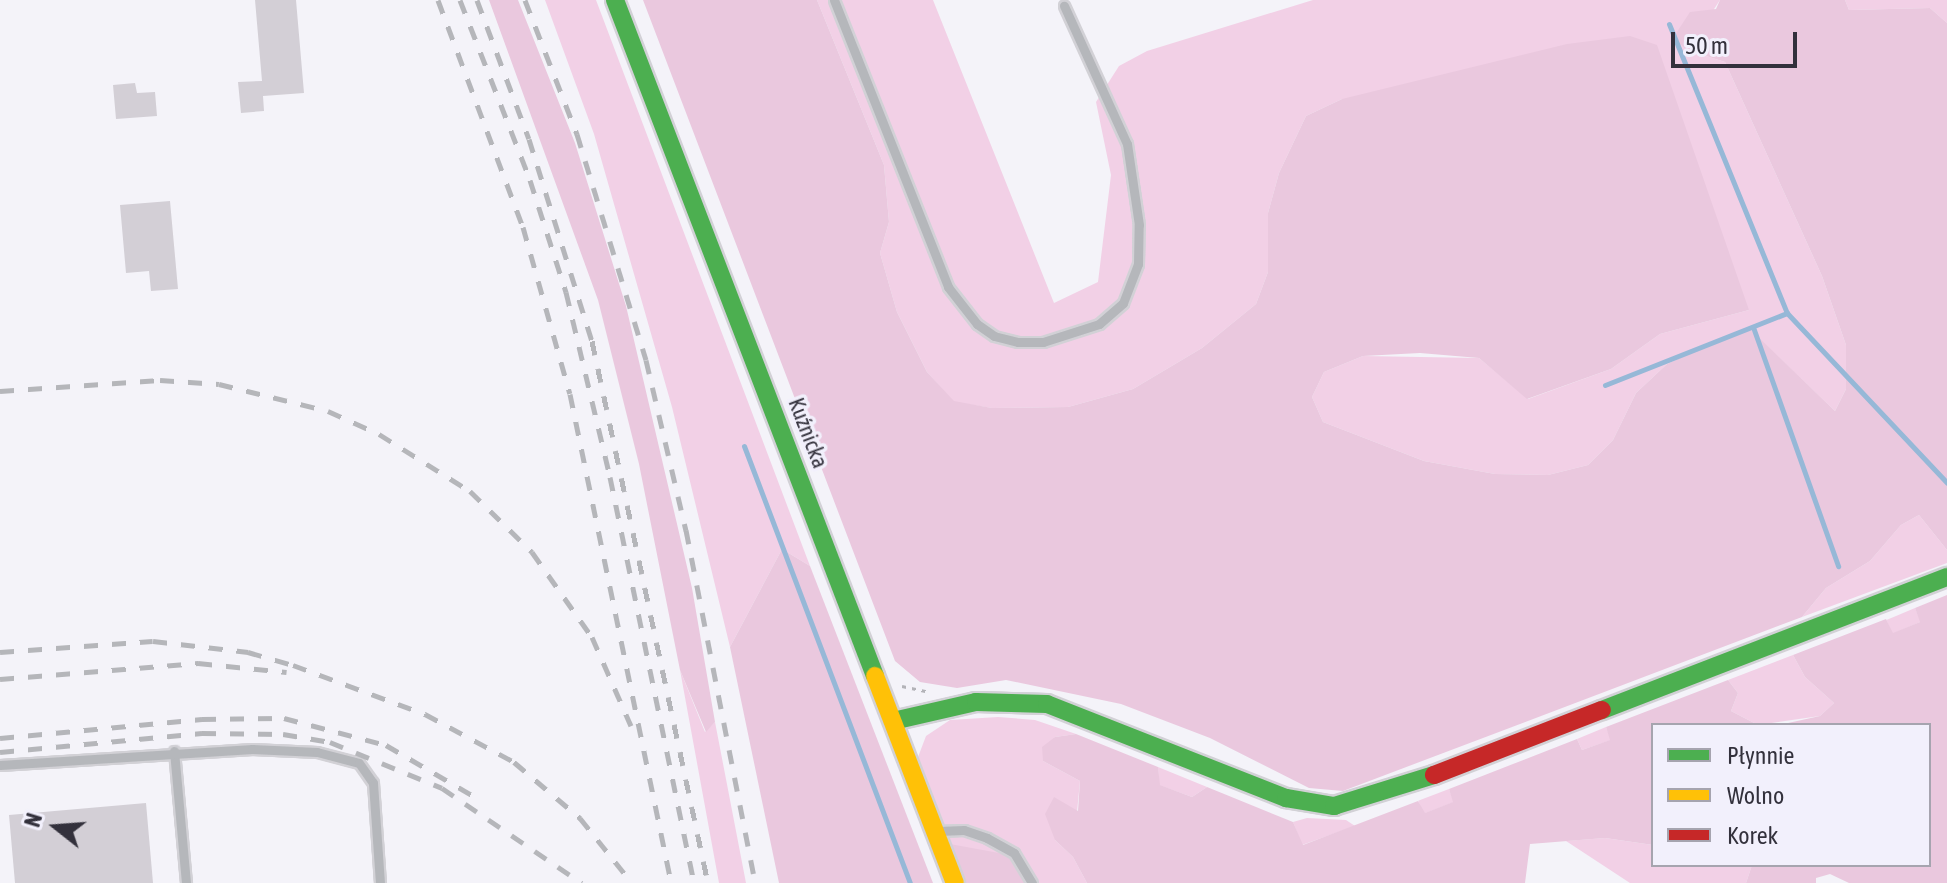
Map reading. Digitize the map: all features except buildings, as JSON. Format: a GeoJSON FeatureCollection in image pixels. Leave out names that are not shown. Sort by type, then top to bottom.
{"type":"FeatureCollection","features":[{"type":"Feature","properties":{"kind":"street","name":"Kuźnicka"},"geometry":{"type":"LineString","coordinates":[[615,0],[955,883]]}},
{"type":"Feature","properties":{"kind":"street"},"geometry":{"type":"LineString","coordinates":[[893,721],[947,705],[1007,699],[1038,702],[1286,798],[1334,806],[1382,795],[1947,577]]}},
{"type":"Feature","properties":{"kind":"lane"},"geometry":{"type":"LineString","coordinates":[[834,0],[948,287],[977,324],[994,336],[1018,342],[1043,342],[1099,324],[1123,303],[1138,264],[1138,211],[1127,144],[1064,6]]}},
{"type":"Feature","properties":{"kind":"lane"},"geometry":{"type":"LineString","coordinates":[[174,751],[186,883]]}},
{"type":"Feature","properties":{"kind":"lane"},"geometry":{"type":"LineString","coordinates":[[0,765],[174,751],[317,752],[359,763],[373,783],[380,883]]}},
{"type":"Feature","properties":{"kind":"lane"},"geometry":{"type":"LineString","coordinates":[[935,831],[951,828],[987,838],[1014,853],[1032,883]]}},
{"type":"Feature","properties":{"kind":"path"},"geometry":{"type":"LineString","coordinates":[[893,682],[913,692],[929,691]]}},
{"type":"Feature","properties":{"kind":"shaded area"},"geometry":{"type":"Polygon","coordinates":[[[489,0],[518,0],[575,143],[626,306],[692,588],[715,722],[706,732],[680,670],[639,464],[598,300],[489,0]]]}},
{"type":"Feature","properties":{"kind":"shaded area"},"geometry":{"type":"Polygon","coordinates":[[[545,0],[596,0],[810,566],[782,549],[730,647],[672,407],[594,134],[545,0]]]}},
{"type":"Feature","properties":{"kind":"shaded area"},"geometry":{"type":"Polygon","coordinates":[[[643,0],[817,0],[884,165],[889,222],[880,253],[897,312],[927,372],[954,401],[992,408],[1068,407],[1133,389],[1202,348],[1256,304],[1268,272],[1268,213],[1279,173],[1306,116],[1342,99],[1567,44],[1630,36],[1657,45],[1749,310],[1660,334],[1611,369],[1527,399],[1479,358],[1420,353],[1363,356],[1324,372],[1312,397],[1323,422],[1424,461],[1495,474],[1548,475],[1588,465],[1613,440],[1636,393],[1667,364],[1748,327],[1835,411],[1846,389],[1846,345],[1822,276],[1725,62],[1687,50],[1673,38],[1690,12],[1716,9],[1720,0],[1845,0],[1849,10],[1930,8],[1947,23],[1947,550],[1919,515],[1901,525],[1870,561],[1826,588],[1802,617],[1343,791],[1309,788],[1210,738],[1121,704],[1006,680],[957,688],[920,682],[895,661],[643,0]]]}},
{"type":"Feature","properties":{"kind":"shaded area"},"geometry":{"type":"Polygon","coordinates":[[[817,0],[933,0],[1054,303],[1098,282],[1111,175],[1096,102],[1119,66],[1147,51],[1313,0],[1720,0],[1687,50],[1725,62],[1822,276],[1846,345],[1846,389],[1835,411],[1748,328],[1667,364],[1636,393],[1613,440],[1588,465],[1548,475],[1495,474],[1424,461],[1323,422],[1312,397],[1324,372],[1363,356],[1479,358],[1528,399],[1611,369],[1660,334],[1749,310],[1342,99],[1306,116],[1279,173],[1268,213],[1268,272],[1256,304],[1202,348],[1133,389],[1068,407],[992,408],[954,402],[927,372],[897,312],[880,253],[889,222],[884,165],[817,0]]]}},
{"type":"Feature","properties":{"kind":"shaded area"},"geometry":{"type":"Polygon","coordinates":[[[1845,0],[1947,0],[1947,23],[1930,8],[1849,10],[1845,0]]]}},
{"type":"Feature","properties":{"kind":"shaded area"},"geometry":{"type":"Polygon","coordinates":[[[1919,515],[1947,550],[1947,563],[1802,617],[1826,588],[1870,561],[1901,525],[1919,515]]]}},
{"type":"Feature","properties":{"kind":"shaded area"},"geometry":{"type":"Polygon","coordinates":[[[782,549],[810,566],[933,883],[779,883],[730,647],[782,549]]]}},
{"type":"Feature","properties":{"kind":"shaded area"},"geometry":{"type":"Polygon","coordinates":[[[1947,595],[1947,883],[1849,883],[1830,874],[1816,878],[1816,883],[1746,883],[1751,867],[1931,867],[1931,723],[1788,723],[1820,716],[1834,703],[1805,677],[1793,655],[1886,619],[1893,633],[1920,622],[1915,608],[1947,595]]]}},
{"type":"Feature","properties":{"kind":"shaded area"},"geometry":{"type":"Polygon","coordinates":[[[1915,608],[1921,622],[1892,634],[1886,620],[1915,608]]]}},
{"type":"Feature","properties":{"kind":"shaded area"},"geometry":{"type":"Polygon","coordinates":[[[1793,655],[1805,677],[1834,703],[1820,716],[1754,723],[1731,711],[1738,693],[1728,680],[1793,655]]]}},
{"type":"Feature","properties":{"kind":"shaded area"},"geometry":{"type":"Polygon","coordinates":[[[680,670],[705,732],[715,722],[746,883],[719,883],[680,670]]]}},
{"type":"Feature","properties":{"kind":"shaded area"},"geometry":{"type":"Polygon","coordinates":[[[1728,680],[1738,693],[1731,711],[1754,723],[1651,723],[1651,845],[1605,838],[1530,844],[1525,883],[1087,883],[1073,857],[1055,840],[1045,814],[1054,797],[1078,811],[1080,781],[1043,761],[1042,747],[1055,737],[1076,734],[1158,767],[1160,785],[1192,797],[1207,787],[1293,822],[1303,845],[1418,801],[1425,813],[1453,802],[1449,789],[1577,739],[1582,750],[1610,740],[1606,727],[1728,680]]]}},
{"type":"Feature","properties":{"kind":"shaded area"},"geometry":{"type":"Polygon","coordinates":[[[998,717],[1035,720],[1076,734],[1055,737],[1043,761],[1080,781],[1077,812],[1067,806],[1055,840],[1073,857],[1087,883],[1033,883],[939,842],[912,773],[926,736],[950,720],[998,717]]]}},
{"type":"Feature","properties":{"kind":"shaded area"},"geometry":{"type":"Polygon","coordinates":[[[1606,727],[1611,740],[1582,750],[1577,739],[1606,727]]]}},
{"type":"Feature","properties":{"kind":"shaded area"},"geometry":{"type":"Polygon","coordinates":[[[1158,767],[1207,787],[1192,797],[1159,785],[1158,767]]]}},
{"type":"Feature","properties":{"kind":"shaded area"},"geometry":{"type":"Polygon","coordinates":[[[1449,789],[1454,802],[1423,814],[1418,801],[1449,789]]]}},
{"type":"Feature","properties":{"kind":"shaded area"},"geometry":{"type":"Polygon","coordinates":[[[1307,818],[1346,820],[1355,826],[1302,845],[1293,822],[1307,818]]]}},
{"type":"Feature","properties":{"kind":"shaded area"},"geometry":{"type":"Polygon","coordinates":[[[1605,838],[1651,845],[1651,867],[1751,867],[1746,883],[1630,883],[1566,841],[1605,838]]]}},
{"type":"Feature","properties":{"kind":"shaded area"},"geometry":{"type":"Polygon","coordinates":[[[939,842],[1021,857],[1033,883],[955,883],[939,842]]]}},
{"type":"Feature","properties":{"kind":"waterway"},"geometry":{"type":"LineString","coordinates":[[1669,24],[1787,313],[1947,483]]}},
{"type":"Feature","properties":{"kind":"waterway"},"geometry":{"type":"LineString","coordinates":[[1605,385],[1787,313]]}},
{"type":"Feature","properties":{"kind":"waterway"},"geometry":{"type":"LineString","coordinates":[[1753,327],[1838,566]]}},
{"type":"Feature","properties":{"kind":"waterway"},"geometry":{"type":"LineString","coordinates":[[744,446],[910,883]]}},
{"type":"Feature","properties":{"kind":"railway"},"geometry":{"type":"LineString","coordinates":[[438,0],[523,227],[570,394],[671,883]]}},
{"type":"Feature","properties":{"kind":"railway"},"geometry":{"type":"LineString","coordinates":[[460,0],[530,180],[566,292],[610,477],[694,883]]}},
{"type":"Feature","properties":{"kind":"railway"},"geometry":{"type":"LineString","coordinates":[[477,0],[529,139],[592,341],[708,883]]}},
{"type":"Feature","properties":{"kind":"railway"},"geometry":{"type":"LineString","coordinates":[[525,0],[577,134],[646,360],[686,530],[755,883]]}},
{"type":"Feature","properties":{"kind":"railway"},"geometry":{"type":"LineString","coordinates":[[0,391],[160,380],[219,384],[328,411],[379,434],[470,491],[532,552],[592,637],[631,726]]}},
{"type":"Feature","properties":{"kind":"railway"},"geometry":{"type":"LineString","coordinates":[[0,652],[153,641],[248,652],[293,665],[425,714],[514,762],[580,818],[632,883]]}},
{"type":"Feature","properties":{"kind":"railway"},"geometry":{"type":"LineString","coordinates":[[0,679],[198,663],[287,672]]}},
{"type":"Feature","properties":{"kind":"railway"},"geometry":{"type":"LineString","coordinates":[[0,738],[202,719],[284,718],[386,745],[477,798]]}},
{"type":"Feature","properties":{"kind":"railway"},"geometry":{"type":"LineString","coordinates":[[0,752],[202,733],[283,734],[330,742],[442,788],[582,883]]}},
{"type":"Feature","properties":{"kind":"traffic: fast"},"geometry":{"type":"LineString","coordinates":[[615,0],[875,676]]}},
{"type":"Feature","properties":{"kind":"traffic: fast"},"geometry":{"type":"LineString","coordinates":[[1602,710],[1947,577]]}},
{"type":"Feature","properties":{"kind":"traffic: fast"},"geometry":{"type":"LineString","coordinates":[[893,721],[976,702],[1047,704],[1286,798],[1334,806],[1434,775]]}},
{"type":"Feature","properties":{"kind":"traffic: slow"},"geometry":{"type":"LineString","coordinates":[[875,676],[955,883]]}},
{"type":"Feature","properties":{"kind":"traffic: jam"},"geometry":{"type":"LineString","coordinates":[[1434,775],[1602,710]]}}]}
